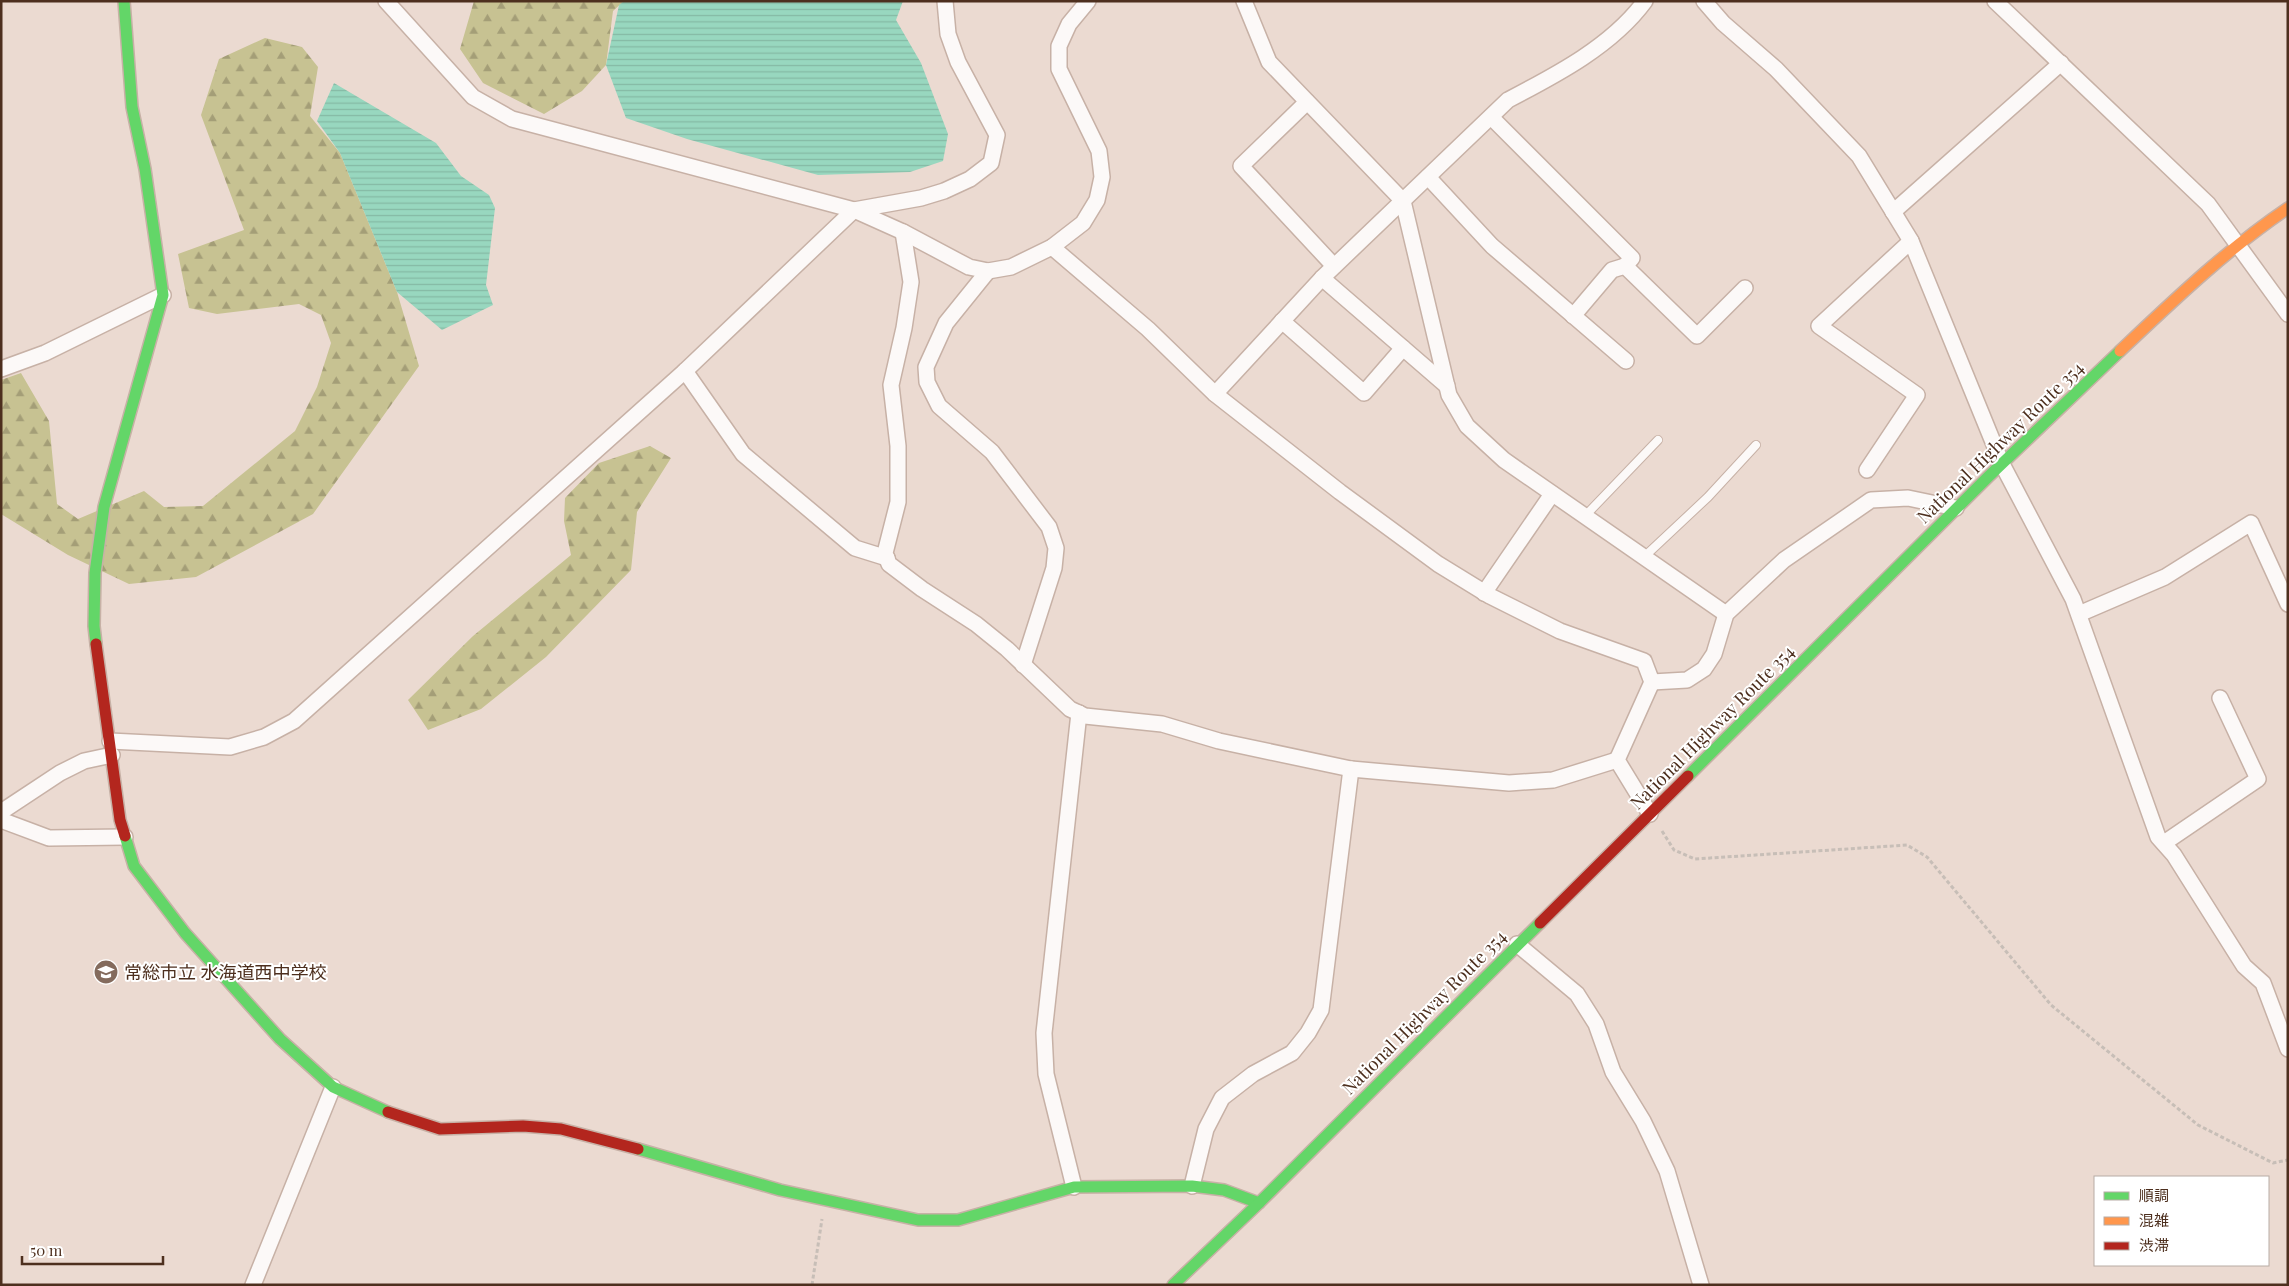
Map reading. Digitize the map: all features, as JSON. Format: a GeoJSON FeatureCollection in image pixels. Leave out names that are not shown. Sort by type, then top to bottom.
{"type":"FeatureCollection","features":[{"type":"Feature","properties":{"kind":"main road"},"geometry":{"type":"LineString","coordinates":[[124,1],[132,107],[146,178],[163,295],[104,506],[95,573],[94,626],[120,820],[134,866],[185,933],[280,1039],[333,1087],[395,1115],[440,1129],[523,1126],[561,1129],[622,1144],[780,1190],[918,1220],[958,1220],[1074,1188],[1192,1186],[1224,1190],[1259,1203]]}},
{"type":"Feature","properties":{"kind":"main road","name":"National Highway Route 354"},"geometry":{"type":"LineString","coordinates":[[1173,1285],[1259,1203],[1956,508],[2200,275],[2236,245],[2288,208]]}},
{"type":"Feature","properties":{"kind":"street"},"geometry":{"type":"LineString","coordinates":[[386,1],[473,97],[512,119],[854,210],[903,232],[969,267],[988,271],[1011,267],[1052,247],[1083,223],[1097,200],[1102,177],[1099,151],[1059,69],[1059,46],[1069,24],[1088,1]]}},
{"type":"Feature","properties":{"kind":"street"},"geometry":{"type":"LineString","coordinates":[[1,812],[76,765],[111,748],[230,747],[264,737],[294,722],[685,371],[854,210],[921,198],[944,191],[970,179],[991,163],[997,135],[958,62],[948,34],[945,1]]}},
{"type":"Feature","properties":{"kind":"street"},"geometry":{"type":"LineString","coordinates":[[1244,1],[1269,62],[1403,201],[1449,394],[1467,426],[1504,460],[1726,614]]}},
{"type":"Feature","properties":{"kind":"street"},"geometry":{"type":"LineString","coordinates":[[1215,394],[1322,278],[1508,100],[1538,85],[1600,45],[1634,15],[1645,1]]}},
{"type":"Feature","properties":{"kind":"street"},"geometry":{"type":"LineString","coordinates":[[1704,1],[1723,23],[1776,69],[1860,156],[1911,241],[2002,464],[2073,598],[2158,837],[2174,855],[2244,966],[2262,984],[2288,1049]]}},
{"type":"Feature","properties":{"kind":"street"},"geometry":{"type":"LineString","coordinates":[[1995,1],[2208,204],[2288,314]]}},
{"type":"Feature","properties":{"kind":"street"},"geometry":{"type":"LineString","coordinates":[[1893,212],[2061,63]]}},
{"type":"Feature","properties":{"kind":"street"},"geometry":{"type":"LineString","coordinates":[[1307,102],[1241,166],[1334,266]]}},
{"type":"Feature","properties":{"kind":"street"},"geometry":{"type":"LineString","coordinates":[[1491,117],[1632,258],[1625,266],[1612,270],[1573,316]]}},
{"type":"Feature","properties":{"kind":"street"},"geometry":{"type":"LineString","coordinates":[[1428,177],[1492,246],[1626,361]]}},
{"type":"Feature","properties":{"kind":"street"},"geometry":{"type":"LineString","coordinates":[[903,232],[911,282],[904,328],[890,386],[898,446],[898,502],[886,553],[889,564],[922,589],[976,624],[1070,708],[1085,716],[1162,724],[1219,741],[1351,769],[1509,783],[1553,780],[1617,760],[1652,682],[1644,661],[1560,631],[1484,592],[1438,564],[1340,492],[1215,394],[1148,329],[1052,247]]}},
{"type":"Feature","properties":{"kind":"street"},"geometry":{"type":"LineString","coordinates":[[1867,470],[1917,395],[1819,326],[1911,241]]}},
{"type":"Feature","properties":{"kind":"street"},"geometry":{"type":"LineString","coordinates":[[1625,266],[1697,336],[1745,288]]}},
{"type":"Feature","properties":{"kind":"street"},"geometry":{"type":"LineString","coordinates":[[988,271],[946,323],[926,367],[927,382],[939,406],[992,452],[1049,527],[1056,548],[1054,568],[1023,665]]}},
{"type":"Feature","properties":{"kind":"street"},"geometry":{"type":"LineString","coordinates":[[1322,278],[1447,386]]}},
{"type":"Feature","properties":{"kind":"street"},"geometry":{"type":"LineString","coordinates":[[1,369],[45,353],[163,295]]}},
{"type":"Feature","properties":{"kind":"street"},"geometry":{"type":"LineString","coordinates":[[1282,321],[1364,393],[1403,348]]}},
{"type":"Feature","properties":{"kind":"street"},"geometry":{"type":"LineString","coordinates":[[685,371],[743,454],[855,548],[887,558]]}},
{"type":"Feature","properties":{"kind":"street"},"geometry":{"type":"LineString","coordinates":[[1484,592],[1552,494]]}},
{"type":"Feature","properties":{"kind":"street"},"geometry":{"type":"LineString","coordinates":[[1652,682],[1687,680],[1704,669],[1714,654],[1726,614],[1784,560],[1871,500],[1908,498],[1956,508]]}},
{"type":"Feature","properties":{"kind":"street"},"geometry":{"type":"LineString","coordinates":[[2079,614],[2165,577],[2251,523],[2288,604]]}},
{"type":"Feature","properties":{"kind":"street"},"geometry":{"type":"LineString","coordinates":[[2164,843],[2258,779],[2220,698]]}},
{"type":"Feature","properties":{"kind":"street"},"geometry":{"type":"LineString","coordinates":[[1074,1188],[1046,1074],[1044,1033],[1079,713]]}},
{"type":"Feature","properties":{"kind":"street"},"geometry":{"type":"LineString","coordinates":[[1617,760],[1650,814]]}},
{"type":"Feature","properties":{"kind":"street"},"geometry":{"type":"LineString","coordinates":[[1192,1186],[1206,1129],[1222,1098],[1253,1074],[1292,1052],[1308,1033],[1321,1010],[1351,769]]}},
{"type":"Feature","properties":{"kind":"street"},"geometry":{"type":"LineString","coordinates":[[1,820],[49,838],[125,837]]}},
{"type":"Feature","properties":{"kind":"street"},"geometry":{"type":"LineString","coordinates":[[1517,944],[1577,994],[1588,1009],[1596,1024],[1613,1072],[1643,1121],[1666,1171],[1701,1285]]}},
{"type":"Feature","properties":{"kind":"street"},"geometry":{"type":"LineString","coordinates":[[253,1285],[333,1087]]}},
{"type":"Feature","properties":{"kind":"lane"},"geometry":{"type":"LineString","coordinates":[[1585,516],[1658,440]]}},
{"type":"Feature","properties":{"kind":"lane"},"geometry":{"type":"LineString","coordinates":[[1644,557],[1708,497],[1756,444]]}},
{"type":"Feature","properties":{"kind":"path"},"geometry":{"type":"LineString","coordinates":[[1650,814],[1674,850],[1695,859],[1907,845],[1927,857],[2051,1005],[2198,1125],[2273,1163],[2288,1160]]}},
{"type":"Feature","properties":{"kind":"path"},"geometry":{"type":"LineString","coordinates":[[812,1285],[825,1200]]}},
{"type":"Feature","properties":{"kind":"green space"},"geometry":{"type":"Polygon","coordinates":[[[474,1],[624,1],[613,11],[606,65],[582,91],[544,114],[483,83],[460,49],[474,1]]]}},
{"type":"Feature","properties":{"kind":"green space"},"geometry":{"type":"Polygon","coordinates":[[[265,38],[302,47],[318,67],[310,116],[340,153],[397,292],[419,366],[313,514],[196,577],[129,584],[68,555],[1,514],[1,380],[21,373],[49,421],[57,504],[78,519],[144,491],[164,507],[203,506],[295,431],[317,387],[331,343],[321,315],[299,304],[217,314],[189,308],[178,254],[244,230],[201,115],[219,59],[265,38]]]}},
{"type":"Feature","properties":{"kind":"green space"},"geometry":{"type":"Polygon","coordinates":[[[650,446],[671,458],[637,512],[631,570],[546,657],[481,709],[428,730],[408,700],[473,636],[571,555],[564,521],[565,498],[599,463],[650,446]]]}},
{"type":"Feature","properties":{"kind":"shaded area"},"geometry":{"type":"Polygon","coordinates":[[[624,1],[903,1],[896,20],[921,63],[948,134],[943,161],[910,172],[818,175],[687,139],[626,118],[606,65],[619,5],[624,1]]]}},
{"type":"Feature","properties":{"kind":"shaded area"},"geometry":{"type":"Polygon","coordinates":[[[334,83],[436,143],[461,176],[489,195],[495,208],[486,285],[493,305],[442,330],[397,292],[340,153],[317,121],[334,83]]]}},
{"type":"Feature","properties":{"kind":"traffic: fast"},"geometry":{"type":"LineString","coordinates":[[96,644],[94,626],[95,573],[104,507],[163,295],[145,169],[132,107],[124,1]]}},
{"type":"Feature","properties":{"kind":"traffic: fast"},"geometry":{"type":"LineString","coordinates":[[1688,776],[1988,477],[2120,351]]}},
{"type":"Feature","properties":{"kind":"traffic: fast"},"geometry":{"type":"LineString","coordinates":[[125,836],[134,866],[185,933],[280,1039],[333,1087],[388,1112]]}},
{"type":"Feature","properties":{"kind":"traffic: fast"},"geometry":{"type":"LineString","coordinates":[[1173,1285],[1259,1203],[1540,923]]}},
{"type":"Feature","properties":{"kind":"traffic: fast"},"geometry":{"type":"LineString","coordinates":[[638,1149],[780,1190],[918,1220],[958,1220],[1074,1187],[1192,1186],[1224,1190],[1259,1203]]}},
{"type":"Feature","properties":{"kind":"traffic: slow"},"geometry":{"type":"LineString","coordinates":[[2120,351],[2222,258],[2288,208]]}},
{"type":"Feature","properties":{"kind":"traffic: jam"},"geometry":{"type":"LineString","coordinates":[[96,644],[120,820],[125,836]]}},
{"type":"Feature","properties":{"kind":"traffic: jam"},"geometry":{"type":"LineString","coordinates":[[1540,923],[1688,776]]}},
{"type":"Feature","properties":{"kind":"traffic: jam"},"geometry":{"type":"LineString","coordinates":[[388,1112],[440,1129],[523,1126],[561,1129],[638,1149]]}},
{"type":"Feature","properties":{"kind":"place","name":"常総市立 水海道西中学校"},"geometry":{"type":"Point","coordinates":[106,972]}}]}
